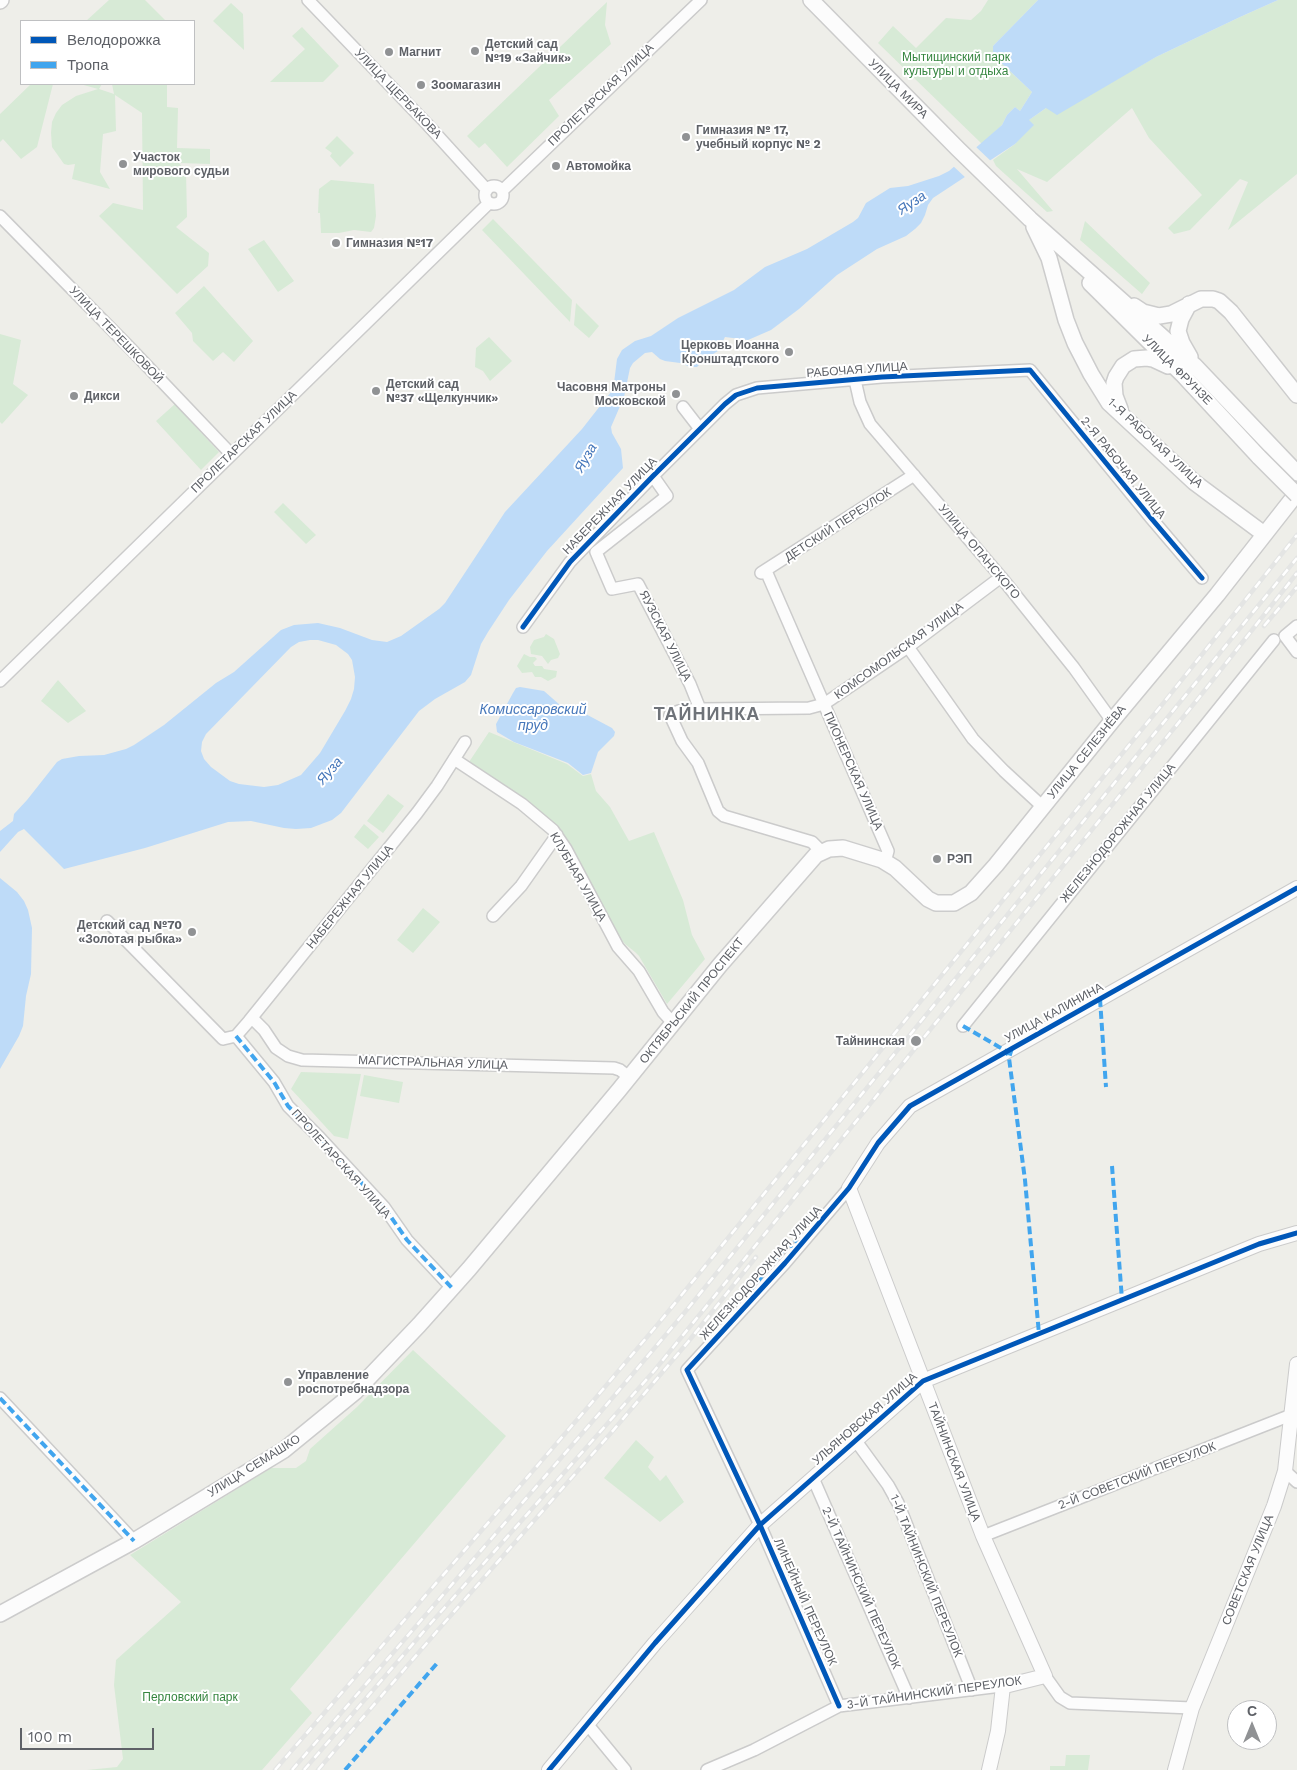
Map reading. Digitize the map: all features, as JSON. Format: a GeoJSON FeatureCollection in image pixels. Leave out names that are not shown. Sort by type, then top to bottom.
{"type":"FeatureCollection","features":[{"type":"Feature","properties":{"kind":"main road","name":"УЛИЦА МИРА"},"geometry":{"type":"LineString","coordinates":[[811,0],[986,176]]}},
{"type":"Feature","properties":{"kind":"main road","name":"УЛИЦА ФРУНЗЕ"},"geometry":{"type":"LineString","coordinates":[[986,176],[1030,219],[1117,296],[1188,370],[1259,457],[1297,494]]}},
{"type":"Feature","properties":{"kind":"main road","name":"1-Я РАБОЧАЯ УЛИЦА"},"geometry":{"type":"LineString","coordinates":[[1030,219],[1049,258],[1066,320],[1075,343],[1090,374],[1109,403],[1194,482],[1264,534]]}},
{"type":"Feature","properties":{"kind":"main road","name":"УЛИЦА ФРУНЗЕ"},"geometry":{"type":"LineString","coordinates":[[1059,245],[1101,296],[1188,370],[1270,445],[1297,473]]}},
{"type":"Feature","properties":{"kind":"main road"},"geometry":{"type":"LineString","coordinates":[[1117,296],[1144,312],[1159,316],[1171,314],[1195,301],[1207,298],[1224,305],[1297,395]]}},
{"type":"Feature","properties":{"kind":"main road"},"geometry":{"type":"LineString","coordinates":[[1123,415],[1114,396],[1114,383],[1119,371],[1128,362],[1140,358],[1153,359],[1188,370],[1178,331],[1181,319],[1189,304]]}},
{"type":"Feature","properties":{"kind":"main road","name":"УЛИЦА СЕЛЕЗНЁВА"},"geometry":{"type":"LineString","coordinates":[[885,862],[895,868],[933,902],[941,904],[954,903],[966,897],[978,886],[1043,807],[1217,595],[1297,494]]}},
{"type":"Feature","properties":{"kind":"main road"},"geometry":{"type":"LineString","coordinates":[[822,852],[829,849],[843,848],[885,862]]}},
{"type":"Feature","properties":{"kind":"main road","name":"ОКТЯБРЬСКИЙ ПРОСПЕКТ"},"geometry":{"type":"LineString","coordinates":[[469,1269],[720,965],[804,868],[822,852]]}},
{"type":"Feature","properties":{"kind":"main road","name":"УЛИЦА СЕМАШКО"},"geometry":{"type":"LineString","coordinates":[[0,1614],[134,1541],[284,1450],[368,1380],[469,1269]]}},
{"type":"Feature","properties":{"kind":"street","name":"УЛИЦА ЩЕРБАКОВА"},"geometry":{"type":"LineString","coordinates":[[308,0],[434,131],[487,190]]}},
{"type":"Feature","properties":{"kind":"street","name":"ПРОЛЕТАРСКАЯ УЛИЦА"},"geometry":{"type":"LineString","coordinates":[[503,190],[701,0]]}},
{"type":"Feature","properties":{"kind":"street"},"geometry":{"type":"LineString","coordinates":[[495,186],[503,190],[504,198],[501,202],[489,203],[485,195],[487,190],[495,186]]}},
{"type":"Feature","properties":{"kind":"street","name":"ПРОЛЕТАРСКАЯ УЛИЦА"},"geometry":{"type":"LineString","coordinates":[[0,681],[489,203]]}},
{"type":"Feature","properties":{"kind":"street","name":"УЛИЦА ТЕРЕШКОВОЙ"},"geometry":{"type":"LineString","coordinates":[[0,216],[231,454]]}},
{"type":"Feature","properties":{"kind":"street","name":"РАБОЧАЯ УЛИЦА"},"geometry":{"type":"LineString","coordinates":[[700,429],[736,395],[748,390],[855,380],[1030,370]]}},
{"type":"Feature","properties":{"kind":"street","name":"2-Я РАБОЧАЯ УЛИЦА"},"geometry":{"type":"LineString","coordinates":[[1030,370],[1202,578]]}},
{"type":"Feature","properties":{"kind":"street","name":"УЛИЦА ОПАНСКОГО"},"geometry":{"type":"LineString","coordinates":[[855,380],[860,402],[870,424],[1002,576],[1074,668],[1112,721]]}},
{"type":"Feature","properties":{"kind":"street"},"geometry":{"type":"LineString","coordinates":[[683,407],[700,429]]}},
{"type":"Feature","properties":{"kind":"street","name":"НАБЕРЕЖНАЯ УЛИЦА"},"geometry":{"type":"LineString","coordinates":[[523,627],[570,562],[700,429]]}},
{"type":"Feature","properties":{"kind":"street","name":"ДЕТСКИЙ ПЕРЕУЛОК"},"geometry":{"type":"LineString","coordinates":[[764,572],[914,475]]}},
{"type":"Feature","properties":{"kind":"street","name":"ЯУЗСКАЯ УЛИЦА"},"geometry":{"type":"LineString","coordinates":[[653,476],[667,496],[596,552],[612,590],[638,584],[690,684],[700,710]]}},
{"type":"Feature","properties":{"kind":"street","name":"ПИОНЕРСКАЯ УЛИЦА"},"geometry":{"type":"LineString","coordinates":[[764,572],[888,851],[885,862]]}},
{"type":"Feature","properties":{"kind":"street","name":"КОМСОМОЛЬСКАЯ УЛИЦА"},"geometry":{"type":"LineString","coordinates":[[700,710],[809,708],[824,704],[908,648],[1002,576]]}},
{"type":"Feature","properties":{"kind":"street"},"geometry":{"type":"LineString","coordinates":[[1297,626],[1285,636],[1297,652]]}},
{"type":"Feature","properties":{"kind":"street","name":"ЖЕЛЕЗНОДОРОЖНАЯ УЛИЦА"},"geometry":{"type":"LineString","coordinates":[[963,1026],[1274,640]]}},
{"type":"Feature","properties":{"kind":"street"},"geometry":{"type":"LineString","coordinates":[[908,648],[973,739],[1043,807]]}},
{"type":"Feature","properties":{"kind":"street"},"geometry":{"type":"LineString","coordinates":[[700,710],[679,711],[670,715],[682,740],[698,763],[721,814],[812,842],[822,852]]}},
{"type":"Feature","properties":{"kind":"street","name":"НАБЕРЕЖНАЯ УЛИЦА"},"geometry":{"type":"LineString","coordinates":[[236,1036],[416,813],[437,786],[465,742]]}},
{"type":"Feature","properties":{"kind":"street","name":"КЛУБНАЯ УЛИЦА"},"geometry":{"type":"LineString","coordinates":[[454,759],[522,804],[546,822],[557,835],[618,947],[639,970],[663,1012],[673,1023]]}},
{"type":"Feature","properties":{"kind":"street"},"geometry":{"type":"LineString","coordinates":[[493,916],[521,886],[557,835]]}},
{"type":"Feature","properties":{"kind":"street","name":"УЛИЦА КАЛИНИНА"},"geometry":{"type":"LineString","coordinates":[[849,1188],[878,1143],[910,1106],[1297,888]]}},
{"type":"Feature","properties":{"kind":"street"},"geometry":{"type":"LineString","coordinates":[[107,921],[223,1039],[236,1036]]}},
{"type":"Feature","properties":{"kind":"street","name":"МАГИСТРАЛЬНАЯ УЛИЦА"},"geometry":{"type":"LineString","coordinates":[[252,1018],[264,1030],[276,1048],[288,1056],[302,1060],[614,1068],[629,1077]]}},
{"type":"Feature","properties":{"kind":"street","name":"ПРОЛЕТАРСКАЯ УЛИЦА"},"geometry":{"type":"LineString","coordinates":[[236,1036],[274,1082],[288,1106],[317,1134],[384,1207],[407,1240],[452,1288]]}},
{"type":"Feature","properties":{"kind":"street","name":"ЖЕЛЕЗНОДОРОЖНАЯ УЛИЦА"},"geometry":{"type":"LineString","coordinates":[[687,1370],[785,1264],[849,1188]]}},
{"type":"Feature","properties":{"kind":"street","name":"ТАЙНИНСКАЯ УЛИЦА"},"geometry":{"type":"LineString","coordinates":[[849,1188],[983,1536],[1046,1676]]}},
{"type":"Feature","properties":{"kind":"street","name":"УЛЬЯНОВСКАЯ УЛИЦА"},"geometry":{"type":"LineString","coordinates":[[550,1770],[655,1643],[760,1525],[923,1381],[1258,1244],[1297,1233]]}},
{"type":"Feature","properties":{"kind":"street","name":"СОВЕТСКАЯ УЛИЦА"},"geometry":{"type":"LineString","coordinates":[[1175,1770],[1192,1708],[1274,1506],[1285,1471],[1297,1364]]}},
{"type":"Feature","properties":{"kind":"street","name":"ЛИНЕЙНЫЙ ПЕРЕУЛОК"},"geometry":{"type":"LineString","coordinates":[[687,1370],[760,1525],[839,1706]]}},
{"type":"Feature","properties":{"kind":"street"},"geometry":{"type":"LineString","coordinates":[[0,1398],[134,1541]]}},
{"type":"Feature","properties":{"kind":"street","name":"2-Й СОВЕТСКИЙ ПЕРЕУЛОК"},"geometry":{"type":"LineString","coordinates":[[983,1536],[1291,1415]]}},
{"type":"Feature","properties":{"kind":"street","name":"1-Й ТАЙНИНСКИЙ ПЕРЕУЛОК"},"geometry":{"type":"LineString","coordinates":[[856,1441],[888,1485],[898,1503],[972,1690]]}},
{"type":"Feature","properties":{"kind":"street"},"geometry":{"type":"LineString","coordinates":[[1285,1471],[1297,1482]]}},
{"type":"Feature","properties":{"kind":"street","name":"2-Й ТАЙНИНСКИЙ ПЕРЕУЛОК"},"geometry":{"type":"LineString","coordinates":[[813,1478],[909,1698]]}},
{"type":"Feature","properties":{"kind":"street"},"geometry":{"type":"LineString","coordinates":[[1046,1676],[1060,1697],[1070,1703],[1192,1708]]}},
{"type":"Feature","properties":{"kind":"street","name":"3-Й ТАЙНИНСКИЙ ПЕРЕУЛОК"},"geometry":{"type":"LineString","coordinates":[[708,1770],[754,1750],[839,1706],[972,1690],[1046,1676]]}},
{"type":"Feature","properties":{"kind":"street"},"geometry":{"type":"LineString","coordinates":[[989,1770],[1006,1685]]}},
{"type":"Feature","properties":{"kind":"street"},"geometry":{"type":"LineString","coordinates":[[588,1725],[625,1770]]}},
{"type":"Feature","properties":{"kind":"green space"},"geometry":{"type":"Polygon","coordinates":[[[109,0],[145,0],[165,20],[87,20],[109,0]]]}},
{"type":"Feature","properties":{"kind":"green space","name":"Мытищинский парк культуры и отдыха"},"geometry":{"type":"Polygon","coordinates":[[[988,0],[1038,0],[993,46],[993,55],[1032,92],[1020,111],[1015,107],[1007,115],[1002,125],[982,144],[878,43],[893,26],[916,48],[946,18],[971,20],[981,11],[988,0]]]}},
{"type":"Feature","properties":{"kind":"green space"},"geometry":{"type":"Polygon","coordinates":[[[1278,0],[1297,0],[1297,174],[1228,230],[1248,182],[1240,179],[1190,230],[1174,234],[1168,228],[1202,195],[1149,138],[1132,108],[1047,182],[1017,169],[1053,211],[1047,212],[996,166],[993,160],[1015,144],[1029,120],[1046,108],[1120,77],[1156,57],[1278,0]]]}},
{"type":"Feature","properties":{"kind":"green space"},"geometry":{"type":"Polygon","coordinates":[[[607,2],[605,25],[611,44],[549,100],[559,116],[507,167],[485,143],[479,148],[467,136],[607,2]]]}},
{"type":"Feature","properties":{"kind":"green space"},"geometry":{"type":"Polygon","coordinates":[[[231,3],[243,14],[244,50],[213,21],[231,3]]]}},
{"type":"Feature","properties":{"kind":"green space"},"geometry":{"type":"Polygon","coordinates":[[[302,27],[339,66],[323,82],[270,82],[305,49],[292,36],[302,27]]]}},
{"type":"Feature","properties":{"kind":"green space"},"geometry":{"type":"Polygon","coordinates":[[[30,85],[53,85],[37,147],[21,159],[3,139],[0,142],[0,114],[30,85]]]}},
{"type":"Feature","properties":{"kind":"green space"},"geometry":{"type":"Polygon","coordinates":[[[84,85],[101,85],[99,89],[114,94],[112,85],[167,85],[167,107],[178,108],[177,148],[210,149],[210,164],[179,163],[186,172],[187,217],[176,227],[209,253],[208,266],[177,294],[99,216],[113,203],[143,210],[142,113],[115,95],[116,131],[103,134],[100,172],[110,189],[72,179],[75,164],[64,164],[52,147],[52,122],[62,105],[76,96],[98,89],[84,85]]]}},
{"type":"Feature","properties":{"kind":"green space"},"geometry":{"type":"Polygon","coordinates":[[[337,136],[354,153],[340,167],[330,156],[332,153],[325,148],[337,136]]]}},
{"type":"Feature","properties":{"kind":"green space"},"geometry":{"type":"Polygon","coordinates":[[[331,180],[374,184],[376,216],[374,228],[371,232],[354,230],[339,233],[321,233],[320,213],[318,213],[319,189],[331,180]]]}},
{"type":"Feature","properties":{"kind":"green space"},"geometry":{"type":"Polygon","coordinates":[[[493,219],[572,300],[570,322],[482,230],[493,219]]]}},
{"type":"Feature","properties":{"kind":"green space"},"geometry":{"type":"Polygon","coordinates":[[[1085,221],[1150,283],[1142,294],[1080,240],[1085,221]]]}},
{"type":"Feature","properties":{"kind":"green space"},"geometry":{"type":"Polygon","coordinates":[[[264,240],[294,281],[278,292],[248,249],[264,240]]]}},
{"type":"Feature","properties":{"kind":"green space"},"geometry":{"type":"Polygon","coordinates":[[[204,286],[253,341],[234,362],[223,352],[213,361],[193,341],[192,333],[175,313],[204,286]]]}},
{"type":"Feature","properties":{"kind":"green space"},"geometry":{"type":"Polygon","coordinates":[[[576,303],[599,326],[589,338],[574,325],[576,303]]]}},
{"type":"Feature","properties":{"kind":"green space"},"geometry":{"type":"Polygon","coordinates":[[[0,334],[21,340],[13,384],[28,395],[2,424],[0,422],[0,334]]]}},
{"type":"Feature","properties":{"kind":"green space"},"geometry":{"type":"Polygon","coordinates":[[[489,337],[512,361],[490,381],[483,371],[475,367],[476,348],[489,337]]]}},
{"type":"Feature","properties":{"kind":"green space"},"geometry":{"type":"Polygon","coordinates":[[[175,404],[219,452],[201,470],[156,421],[175,404]]]}},
{"type":"Feature","properties":{"kind":"green space"},"geometry":{"type":"Polygon","coordinates":[[[283,503],[316,535],[306,544],[274,512],[283,503]]]}},
{"type":"Feature","properties":{"kind":"green space"},"geometry":{"type":"Polygon","coordinates":[[[546,634],[554,639],[560,654],[558,658],[551,660],[548,664],[542,656],[531,654],[530,647],[534,640],[544,637],[546,634]]]}},
{"type":"Feature","properties":{"kind":"green space"},"geometry":{"type":"Polygon","coordinates":[[[524,654],[537,659],[533,663],[535,666],[542,666],[544,669],[557,671],[556,677],[548,681],[541,677],[535,677],[532,672],[522,673],[517,666],[524,654]]]}},
{"type":"Feature","properties":{"kind":"green space"},"geometry":{"type":"Polygon","coordinates":[[[58,680],[86,711],[68,723],[41,701],[58,680]]]}},
{"type":"Feature","properties":{"kind":"green space"},"geometry":{"type":"Polygon","coordinates":[[[489,732],[567,764],[583,776],[591,774],[596,791],[610,807],[629,841],[654,832],[683,900],[692,935],[705,959],[667,1004],[639,956],[617,934],[556,825],[527,800],[469,762],[489,732]]]}},
{"type":"Feature","properties":{"kind":"green space"},"geometry":{"type":"Polygon","coordinates":[[[388,794],[404,806],[383,833],[367,821],[388,794]]]}},
{"type":"Feature","properties":{"kind":"green space"},"geometry":{"type":"Polygon","coordinates":[[[364,824],[379,837],[368,849],[354,837],[364,824]]]}},
{"type":"Feature","properties":{"kind":"green space"},"geometry":{"type":"Polygon","coordinates":[[[423,908],[440,922],[413,953],[397,940],[423,908]]]}},
{"type":"Feature","properties":{"kind":"green space"},"geometry":{"type":"Polygon","coordinates":[[[301,1072],[361,1074],[348,1139],[334,1136],[291,1089],[301,1072]]]}},
{"type":"Feature","properties":{"kind":"green space"},"geometry":{"type":"Polygon","coordinates":[[[364,1075],[403,1082],[399,1103],[360,1096],[364,1075]]]}},
{"type":"Feature","properties":{"kind":"green space","name":"Перловский парк"},"geometry":{"type":"Polygon","coordinates":[[[413,1350],[506,1436],[290,1689],[312,1713],[262,1770],[87,1770],[117,1767],[123,1759],[114,1685],[116,1660],[181,1602],[130,1555],[271,1468],[296,1468],[306,1461],[310,1449],[357,1407],[413,1350]]]}},
{"type":"Feature","properties":{"kind":"green space"},"geometry":{"type":"Polygon","coordinates":[[[636,1440],[654,1457],[648,1467],[660,1481],[666,1475],[684,1502],[660,1522],[604,1478],[636,1440]]]}},
{"type":"Feature","properties":{"kind":"green space"},"geometry":{"type":"Polygon","coordinates":[[[1066,1755],[1090,1755],[1088,1770],[1050,1770],[1050,1766],[1065,1766],[1066,1755]]]}},
{"type":"Feature","properties":{"kind":"water","name":"Яуза"},"geometry":{"type":"Polygon","coordinates":[[[1038,0],[1278,0],[1156,57],[1057,115],[1046,108],[1029,120],[1034,125],[1015,144],[933,198],[921,223],[915,229],[906,236],[877,249],[837,275],[799,309],[771,330],[748,340],[725,337],[718,351],[705,359],[697,367],[665,361],[652,352],[645,353],[633,363],[630,368],[624,397],[611,427],[612,433],[621,449],[623,468],[547,551],[509,600],[481,644],[471,675],[465,682],[435,699],[419,711],[341,813],[332,820],[311,828],[296,829],[251,821],[228,822],[145,848],[64,869],[24,829],[18,832],[0,852],[0,831],[13,821],[14,814],[57,762],[62,759],[79,756],[104,755],[134,745],[164,725],[216,683],[234,672],[281,630],[294,625],[318,623],[340,628],[372,640],[387,642],[401,636],[439,609],[445,603],[505,512],[582,429],[611,392],[617,359],[622,350],[635,341],[651,336],[678,318],[734,290],[765,267],[807,249],[853,222],[858,218],[866,203],[890,188],[908,186],[949,171],[1002,125],[1007,115],[1015,107],[1020,111],[1032,92],[993,55],[993,46],[1038,0]],[[318,640],[299,642],[291,647],[206,734],[202,742],[201,751],[204,759],[211,767],[230,781],[264,787],[278,785],[301,775],[320,753],[351,699],[355,677],[352,660],[348,654],[336,645],[318,640]]]}},
{"type":"Feature","properties":{"kind":"water","name":"Комиссаровский пруд"},"geometry":{"type":"Polygon","coordinates":[[[516,688],[544,691],[568,712],[580,711],[612,728],[615,732],[614,736],[598,752],[591,773],[583,775],[568,763],[514,742],[497,732],[496,724],[516,688]]]}},
{"type":"Feature","properties":{"kind":"water"},"geometry":{"type":"Polygon","coordinates":[[[0,878],[17,892],[24,901],[32,928],[31,974],[26,996],[23,1026],[0,1069],[0,878]]]}},
{"type":"Feature","properties":{"kind":"pier"},"geometry":{"type":"Polygon","coordinates":[[[975,146],[993,163],[967,179],[952,165],[975,146]]]}},
{"type":"Feature","properties":{"kind":"railway"},"geometry":{"type":"LineString","coordinates":[[275,1770],[658,1324],[1165,701],[1297,535]]}},
{"type":"Feature","properties":{"kind":"railway"},"geometry":{"type":"LineString","coordinates":[[292,1770],[685,1312],[1297,558]]}},
{"type":"Feature","properties":{"kind":"railway"},"geometry":{"type":"LineString","coordinates":[[304,1770],[654,1371],[1201,695],[1297,573]]}},
{"type":"Feature","properties":{"kind":"railway"},"geometry":{"type":"LineString","coordinates":[[1264,626],[1297,587]]}},
{"type":"Feature","properties":{"kind":"railway"},"geometry":{"type":"LineString","coordinates":[[318,1770],[611,1433],[688,1342],[756,1257]]}},
{"type":"Feature","properties":{"kind":"marked path"},"geometry":{"type":"LineString","coordinates":[[1100,999],[1106,1087]]}},
{"type":"Feature","properties":{"kind":"marked path"},"geometry":{"type":"LineString","coordinates":[[963,1026],[1006,1051],[1008,1055]]}},
{"type":"Feature","properties":{"kind":"marked path"},"geometry":{"type":"LineString","coordinates":[[236,1036],[274,1082],[288,1106],[384,1207],[407,1240],[452,1288]]}},
{"type":"Feature","properties":{"kind":"marked path"},"geometry":{"type":"LineString","coordinates":[[1012,1048],[1009,1058],[1025,1180],[1039,1334]]}},
{"type":"Feature","properties":{"kind":"marked path"},"geometry":{"type":"LineString","coordinates":[[1112,1166],[1122,1300]]}},
{"type":"Feature","properties":{"kind":"marked path"},"geometry":{"type":"LineString","coordinates":[[749,1292],[789,1243],[791,1246],[797,1239]]}},
{"type":"Feature","properties":{"kind":"marked path"},"geometry":{"type":"LineString","coordinates":[[0,1398],[134,1541]]}},
{"type":"Feature","properties":{"kind":"marked path"},"geometry":{"type":"LineString","coordinates":[[345,1770],[439,1661]]}},
{"type":"Feature","properties":{"kind":"cycle path"},"geometry":{"type":"LineString","coordinates":[[523,627],[570,562],[653,476],[736,395],[757,388],[882,377],[1030,370],[1202,578]]}},
{"type":"Feature","properties":{"kind":"cycle path"},"geometry":{"type":"LineString","coordinates":[[839,1706],[760,1525],[687,1370],[785,1263],[849,1188],[878,1143],[910,1106],[1297,888]]}},
{"type":"Feature","properties":{"kind":"cycle path"},"geometry":{"type":"LineString","coordinates":[[549,1770],[655,1643],[760,1525],[923,1381],[1259,1244],[1297,1233]]}},
{"type":"Feature","properties":{"kind":"place","name":"Детский сад №19 «Зайчик»"},"geometry":{"type":"Point","coordinates":[475,51]}},
{"type":"Feature","properties":{"kind":"place","name":"Магнит"},"geometry":{"type":"Point","coordinates":[389,52]}},
{"type":"Feature","properties":{"kind":"place","name":"Зоомагазин"},"geometry":{"type":"Point","coordinates":[421,85]}},
{"type":"Feature","properties":{"kind":"place","name":"Гимназия № 17, учебный корпус № 2"},"geometry":{"type":"Point","coordinates":[686,137]}},
{"type":"Feature","properties":{"kind":"place","name":"Участок мирового судьи"},"geometry":{"type":"Point","coordinates":[123,164]}},
{"type":"Feature","properties":{"kind":"place","name":"Автомойка"},"geometry":{"type":"Point","coordinates":[556,166]}},
{"type":"Feature","properties":{"kind":"place","name":"Гимназия №17"},"geometry":{"type":"Point","coordinates":[336,243]}},
{"type":"Feature","properties":{"kind":"place","name":"Церковь Иоанна Кронштадтского"},"geometry":{"type":"Point","coordinates":[789,352]}},
{"type":"Feature","properties":{"kind":"place","name":"Детский сад №37 «Щелкунчик»"},"geometry":{"type":"Point","coordinates":[376,391]}},
{"type":"Feature","properties":{"kind":"place","name":"Часовня Матроны Московской"},"geometry":{"type":"Point","coordinates":[676,394]}},
{"type":"Feature","properties":{"kind":"place","name":"Дикси"},"geometry":{"type":"Point","coordinates":[74,396]}},
{"type":"Feature","properties":{"kind":"place","name":"РЭП"},"geometry":{"type":"Point","coordinates":[937,859]}},
{"type":"Feature","properties":{"kind":"place","name":"Детский сад №70 «Золотая рыбка»"},"geometry":{"type":"Point","coordinates":[192,932]}},
{"type":"Feature","properties":{"kind":"place","name":"Тайнинская"},"geometry":{"type":"Point","coordinates":[916,1041]}},
{"type":"Feature","properties":{"kind":"place","name":"Управление роспотребнадзора"},"geometry":{"type":"Point","coordinates":[288,1382]}},
{"type":"Feature","properties":{"kind":"district","name":"ТАЙНИНКА"},"geometry":{"type":"Point","coordinates":[707,715]}}]}
